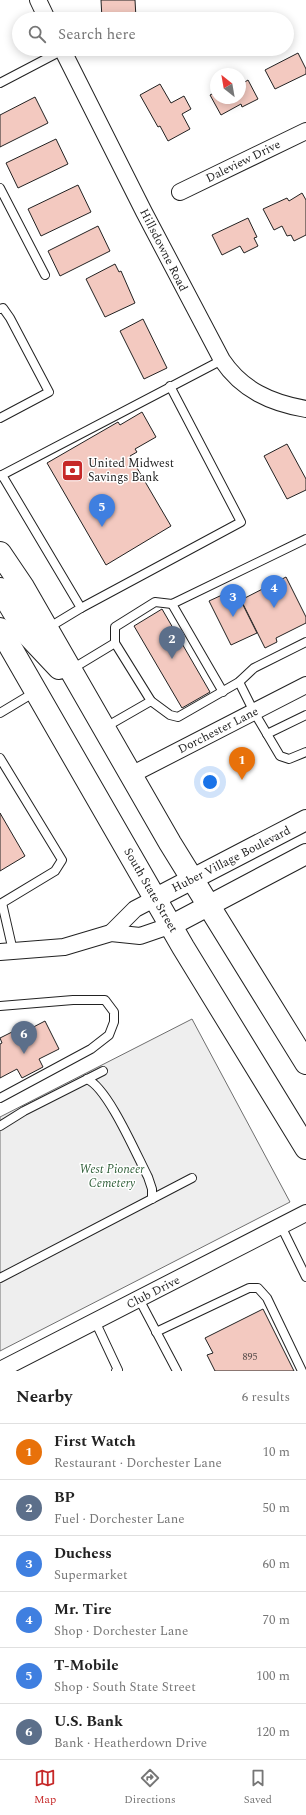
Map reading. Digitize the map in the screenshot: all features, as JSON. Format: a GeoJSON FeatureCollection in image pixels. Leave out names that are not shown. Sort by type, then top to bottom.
{"type":"FeatureCollection","features":[{"type":"Feature","properties":{"kind":"main road"},"geometry":{"type":"LineString","coordinates":[[3,570],[46,629],[191,878],[306,1063]]}},
{"type":"Feature","properties":{"kind":"main road"},"geometry":{"type":"LineString","coordinates":[[3,570],[27,634],[49,659],[76,679]]}},
{"type":"Feature","properties":{"kind":"main road","name":"South State Street"},"geometry":{"type":"LineString","coordinates":[[0,629],[188,955],[306,1148]]}},
{"type":"Feature","properties":{"kind":"street"},"geometry":{"type":"LineString","coordinates":[[38,0],[44,12]]}},
{"type":"Feature","properties":{"kind":"street","name":"Hillsdowne Road"},"geometry":{"type":"LineString","coordinates":[[65,56],[144,212],[222,360],[231,373],[242,384],[266,397],[294,407],[306,409]]}},
{"type":"Feature","properties":{"kind":"street","name":"Daleview Drive"},"geometry":{"type":"LineString","coordinates":[[180,192],[306,131]]}},
{"type":"Feature","properties":{"kind":"street","name":"Dorchester Lane"},"geometry":{"type":"LineString","coordinates":[[131,775],[306,685]]}},
{"type":"Feature","properties":{"kind":"street","name":"Huber Village Boulevard"},"geometry":{"type":"LineString","coordinates":[[156,898],[191,878],[306,820]]}},
{"type":"Feature","properties":{"kind":"street"},"geometry":{"type":"LineString","coordinates":[[6,952],[64,948],[111,934],[140,936],[172,925],[306,854]]}},
{"type":"Feature","properties":{"kind":"street"},"geometry":{"type":"LineString","coordinates":[[111,934],[135,909],[156,898]]}},
{"type":"Feature","properties":{"kind":"street","name":"Club Drive"},"geometry":{"type":"LineString","coordinates":[[0,1370],[306,1213]]}},
{"type":"Feature","properties":{"kind":"lane"},"geometry":{"type":"LineString","coordinates":[[0,83],[51,56]]}},
{"type":"Feature","properties":{"kind":"lane"},"geometry":{"type":"LineString","coordinates":[[0,188],[45,275]]}},
{"type":"Feature","properties":{"kind":"lane"},"geometry":{"type":"LineString","coordinates":[[0,418],[49,392],[1,308]]}},
{"type":"Feature","properties":{"kind":"lane"},"geometry":{"type":"LineString","coordinates":[[81,608],[1,475],[222,360]]}},
{"type":"Feature","properties":{"kind":"lane"},"geometry":{"type":"LineString","coordinates":[[46,629],[81,608],[241,522],[170,386]]}},
{"type":"Feature","properties":{"kind":"lane"},"geometry":{"type":"LineString","coordinates":[[306,539],[172,604],[155,602],[115,627],[115,643],[151,701],[170,715],[178,717],[239,682],[254,668],[306,642]]}},
{"type":"Feature","properties":{"kind":"lane"},"geometry":{"type":"LineString","coordinates":[[172,604],[223,692]]}},
{"type":"Feature","properties":{"kind":"lane"},"geometry":{"type":"LineString","coordinates":[[76,679],[115,643]]}},
{"type":"Feature","properties":{"kind":"lane"},"geometry":{"type":"LineString","coordinates":[[239,682],[254,712],[280,756],[289,759],[306,752]]}},
{"type":"Feature","properties":{"kind":"lane"},"geometry":{"type":"LineString","coordinates":[[0,713],[35,692]]}},
{"type":"Feature","properties":{"kind":"lane"},"geometry":{"type":"LineString","coordinates":[[103,728],[151,701]]}},
{"type":"Feature","properties":{"kind":"lane"},"geometry":{"type":"LineString","coordinates":[[267,734],[306,715]]}},
{"type":"Feature","properties":{"kind":"lane"},"geometry":{"type":"LineString","coordinates":[[0,758],[62,860],[55,871],[1,901],[6,952]]}},
{"type":"Feature","properties":{"kind":"lane"},"geometry":{"type":"LineString","coordinates":[[0,1006],[73,1000],[105,1000],[114,1012],[114,1022],[109,1035],[91,1049],[0,1098]]}},
{"type":"Feature","properties":{"kind":"lane"},"geometry":{"type":"LineString","coordinates":[[0,1126],[24,1111],[103,1071]]}},
{"type":"Feature","properties":{"kind":"lane"},"geometry":{"type":"LineString","coordinates":[[86,1079],[93,1081],[109,1103],[148,1177],[152,1189],[152,1199]]}},
{"type":"Feature","properties":{"kind":"lane"},"geometry":{"type":"LineString","coordinates":[[0,1278],[192,1178]]}},
{"type":"Feature","properties":{"kind":"lane"},"geometry":{"type":"LineString","coordinates":[[281,1226],[306,1278]]}},
{"type":"Feature","properties":{"kind":"lane"},"geometry":{"type":"LineString","coordinates":[[156,1332],[249,1288],[258,1288],[267,1298],[302,1371]]}},
{"type":"Feature","properties":{"kind":"lane"},"geometry":{"type":"LineString","coordinates":[[139,1299],[177,1371]]}},
{"type":"Feature","properties":{"kind":"lane"},"geometry":{"type":"LineString","coordinates":[[95,1321],[118,1370],[116,1371]]}},
{"type":"Feature","properties":{"kind":"green space","name":"West Pioneer Cemetery"},"geometry":{"type":"Polygon","coordinates":[[[192,1019],[290,1202],[0,1351],[0,1117],[192,1019]]]}},
{"type":"Feature","properties":{"kind":"building"},"geometry":{"type":"Polygon","coordinates":[[[101,0],[135,0],[136,12],[102,12],[101,0]]]}},
{"type":"Feature","properties":{"kind":"building"},"geometry":{"type":"Polygon","coordinates":[[[298,53],[306,69],[306,74],[275,89],[265,70],[298,53]]]}},
{"type":"Feature","properties":{"kind":"building"},"geometry":{"type":"Polygon","coordinates":[[[248,80],[258,99],[242,107],[241,104],[246,104],[246,81],[248,80]]]}},
{"type":"Feature","properties":{"kind":"building"},"geometry":{"type":"Polygon","coordinates":[[[160,84],[171,103],[184,96],[191,109],[182,114],[190,129],[168,141],[160,126],[158,127],[140,95],[160,84]]]}},
{"type":"Feature","properties":{"kind":"building"},"geometry":{"type":"Polygon","coordinates":[[[35,97],[48,123],[0,147],[0,115],[35,97]]]}},
{"type":"Feature","properties":{"kind":"building"},"geometry":{"type":"Polygon","coordinates":[[[215,104],[241,104],[221,115],[215,104]]]}},
{"type":"Feature","properties":{"kind":"building"},"geometry":{"type":"Polygon","coordinates":[[[56,139],[68,164],[18,188],[6,163],[56,139]]]}},
{"type":"Feature","properties":{"kind":"building"},"geometry":{"type":"Polygon","coordinates":[[[78,185],[91,212],[41,236],[28,209],[78,185]]]}},
{"type":"Feature","properties":{"kind":"building"},"geometry":{"type":"Polygon","coordinates":[[[302,193],[306,200],[306,235],[294,241],[291,235],[287,236],[282,226],[274,230],[263,209],[287,198],[289,201],[302,193]]]}},
{"type":"Feature","properties":{"kind":"building"},"geometry":{"type":"Polygon","coordinates":[[[248,218],[257,237],[254,238],[258,246],[244,253],[240,246],[222,255],[212,235],[248,218]]]}},
{"type":"Feature","properties":{"kind":"building"},"geometry":{"type":"Polygon","coordinates":[[[98,226],[110,251],[60,276],[48,251],[98,226]]]}},
{"type":"Feature","properties":{"kind":"building"},"geometry":{"type":"Polygon","coordinates":[[[115,264],[119,272],[121,271],[135,303],[105,317],[86,279],[115,264]]]}},
{"type":"Feature","properties":{"kind":"building"},"geometry":{"type":"Polygon","coordinates":[[[143,319],[167,368],[144,379],[120,331],[143,319]]]}},
{"type":"Feature","properties":{"kind":"building"},"geometry":{"type":"Polygon","coordinates":[[[142,412],[156,437],[135,449],[137,452],[130,456],[171,526],[106,565],[47,463],[118,422],[120,425],[142,412]]]}},
{"type":"Feature","properties":{"kind":"building"},"geometry":{"type":"Polygon","coordinates":[[[287,444],[306,479],[306,490],[287,499],[264,456],[287,444]]]}},
{"type":"Feature","properties":{"kind":"building"},"geometry":{"type":"Polygon","coordinates":[[[286,577],[306,617],[306,623],[276,638],[277,642],[265,648],[241,600],[286,577]]]}},
{"type":"Feature","properties":{"kind":"building"},"geometry":{"type":"Polygon","coordinates":[[[235,589],[257,633],[231,645],[209,601],[235,589]]]}},
{"type":"Feature","properties":{"kind":"building"},"geometry":{"type":"Polygon","coordinates":[[[162,609],[210,692],[182,708],[134,626],[162,609]]]}},
{"type":"Feature","properties":{"kind":"building"},"geometry":{"type":"Polygon","coordinates":[[[0,813],[25,856],[0,871],[0,813]]]}},
{"type":"Feature","properties":{"kind":"building"},"geometry":{"type":"Polygon","coordinates":[[[45,1021],[59,1049],[39,1059],[43,1067],[22,1078],[17,1069],[0,1078],[0,1044],[2,1043],[0,1038],[18,1029],[20,1034],[45,1021]]]}},
{"type":"Feature","properties":{"kind":"building"},"geometry":{"type":"Polygon","coordinates":[[[263,1309],[294,1371],[215,1371],[207,1355],[213,1353],[205,1338],[263,1309]]]}},
{"type":"Feature","properties":{"kind":"place","name":"United Midwest Savings Bank"},"geometry":{"type":"Point","coordinates":[73,470]}},
{"type":"Feature","properties":{"kind":"place","name":"T-Mobile"},"geometry":{"type":"Point","coordinates":[102,527]}},
{"type":"Feature","properties":{"kind":"place","name":"Mr. Tire"},"geometry":{"type":"Point","coordinates":[274,608]}},
{"type":"Feature","properties":{"kind":"place","name":"Duchess"},"geometry":{"type":"Point","coordinates":[233,617]}},
{"type":"Feature","properties":{"kind":"place","name":"BP"},"geometry":{"type":"Point","coordinates":[172,659]}},
{"type":"Feature","properties":{"kind":"place","name":"First Watch"},"geometry":{"type":"Point","coordinates":[242,780]}},
{"type":"Feature","properties":{"kind":"place","name":"U.S. Bank"},"geometry":{"type":"Point","coordinates":[24,1054]}}]}
